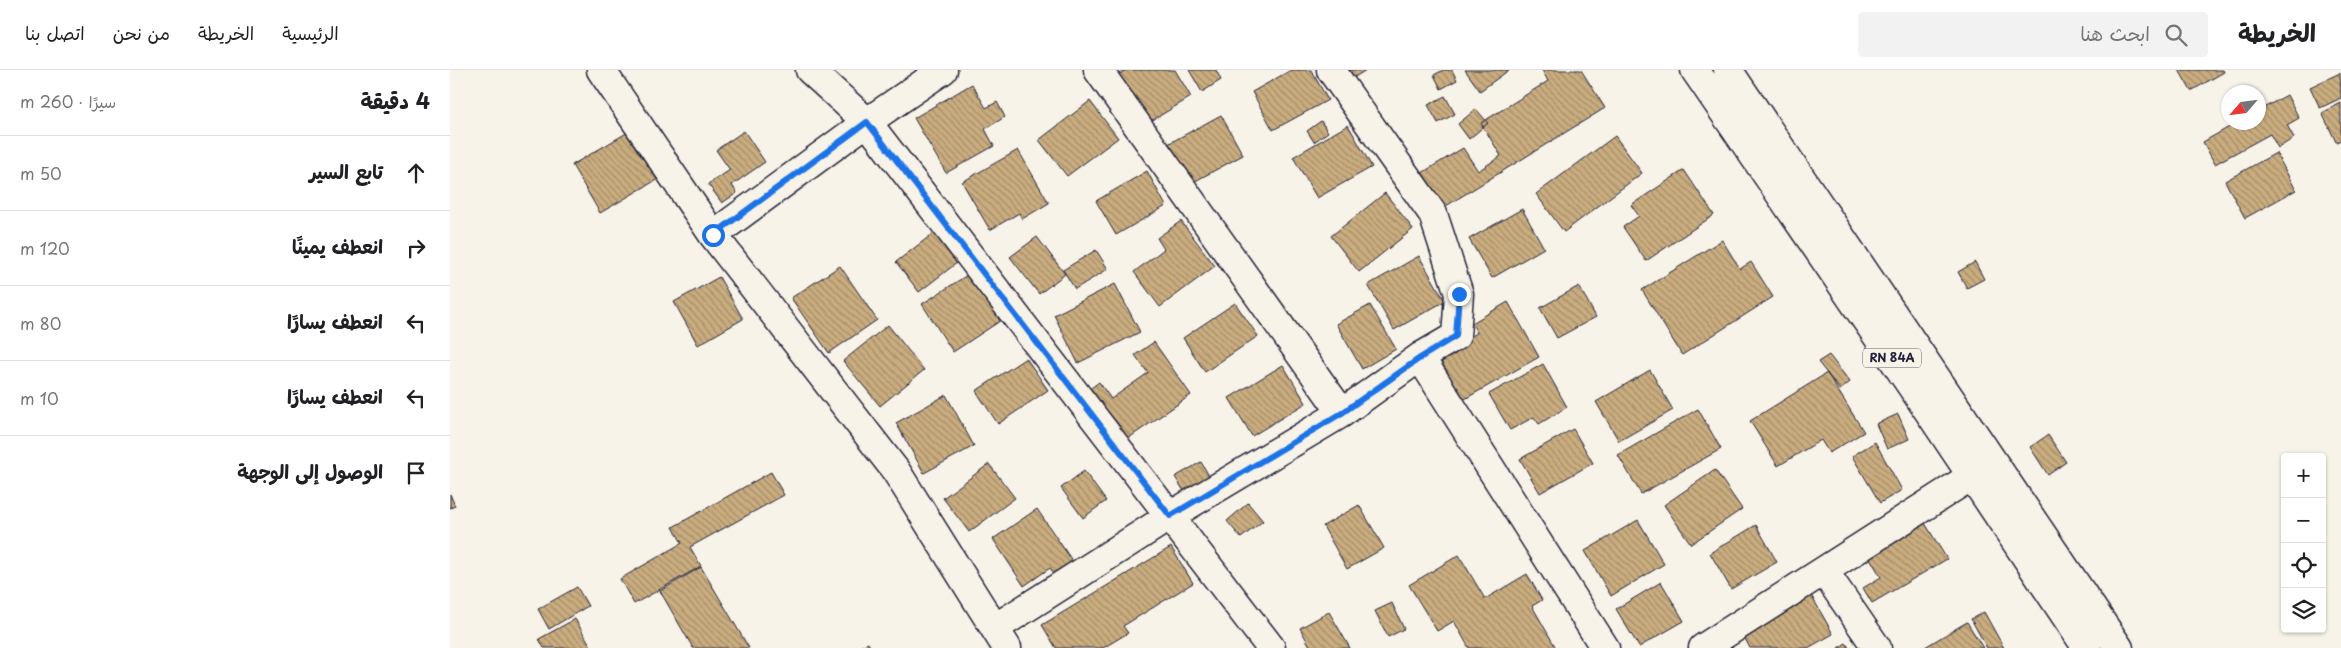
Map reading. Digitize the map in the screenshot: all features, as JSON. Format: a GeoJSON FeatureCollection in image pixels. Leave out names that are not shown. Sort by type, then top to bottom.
{"type":"FeatureCollection","features":[{"type":"Feature","properties":{"kind":"street"},"geometry":{"type":"LineString","coordinates":[[601,70],[713,235],[896,471],[1001,638],[1170,516],[1342,413],[1420,358],[1456,336],[1459,294],[1433,214],[1331,70]]}},
{"type":"Feature","properties":{"kind":"street"},"geometry":{"type":"LineString","coordinates":[[810,70],[867,122],[1271,648]]}},
{"type":"Feature","properties":{"kind":"street"},"geometry":{"type":"LineString","coordinates":[[713,235],[867,122],[943,70]]}},
{"type":"Feature","properties":{"kind":"street"},"geometry":{"type":"LineString","coordinates":[[1098,70],[1342,413]]}},
{"type":"Feature","properties":{"kind":"street","name":"RN 84A"},"geometry":{"type":"LineString","coordinates":[[1695,70],[1982,470],[2119,648]]}},
{"type":"Feature","properties":{"kind":"street","name":"RN 84A"},"geometry":{"type":"LineString","coordinates":[[1728,70],[1982,470],[2087,648]]}},
{"type":"Feature","properties":{"kind":"street"},"geometry":{"type":"LineString","coordinates":[[1420,358],[1604,648]]}},
{"type":"Feature","properties":{"kind":"street"},"geometry":{"type":"LineString","coordinates":[[1703,648],[1982,470]]}},
{"type":"Feature","properties":{"kind":"street"},"geometry":{"type":"LineString","coordinates":[[1824,571],[1877,648]]}},
{"type":"Feature","properties":{"kind":"building"},"geometry":{"type":"Polygon","coordinates":[[[1126,70],[1175,70],[1191,97],[1146,124],[1118,75],[1126,70]]]}},
{"type":"Feature","properties":{"kind":"building"},"geometry":{"type":"Polygon","coordinates":[[[1189,70],[1216,70],[1221,80],[1202,92],[1189,70]]]}},
{"type":"Feature","properties":{"kind":"building"},"geometry":{"type":"Polygon","coordinates":[[[1291,70],[1311,70],[1328,100],[1273,130],[1252,92],[1291,70]]]}},
{"type":"Feature","properties":{"kind":"building"},"geometry":{"type":"Polygon","coordinates":[[[1344,70],[1366,70],[1350,80],[1344,70]]]}},
{"type":"Feature","properties":{"kind":"building"},"geometry":{"type":"Polygon","coordinates":[[[1443,70],[1452,70],[1457,80],[1441,89],[1434,75],[1443,70]]]}},
{"type":"Feature","properties":{"kind":"building"},"geometry":{"type":"Polygon","coordinates":[[[1465,70],[1509,70],[1480,91],[1465,70]]]}},
{"type":"Feature","properties":{"kind":"building"},"geometry":{"type":"Polygon","coordinates":[[[1542,70],[1581,70],[1605,108],[1433,214],[1412,179],[1463,148],[1478,171],[1501,156],[1481,123],[1548,81],[1542,70]]]}},
{"type":"Feature","properties":{"kind":"building"},"geometry":{"type":"Polygon","coordinates":[[[2179,70],[2223,70],[2224,72],[2191,91],[2179,70]]]}},
{"type":"Feature","properties":{"kind":"building"},"geometry":{"type":"Polygon","coordinates":[[[2340,73],[2341,98],[2320,108],[2310,87],[2340,73]]]}},
{"type":"Feature","properties":{"kind":"building"},"geometry":{"type":"Polygon","coordinates":[[[972,84],[986,108],[997,102],[1005,117],[985,129],[994,146],[946,173],[914,118],[972,84]]]}},
{"type":"Feature","properties":{"kind":"building"},"geometry":{"type":"Polygon","coordinates":[[[2287,95],[2299,118],[2287,125],[2294,138],[2278,148],[2270,134],[2215,164],[2203,142],[2224,130],[2266,130],[2266,107],[2287,95]]]}},
{"type":"Feature","properties":{"kind":"building"},"geometry":{"type":"Polygon","coordinates":[[[1445,96],[1455,114],[1438,123],[1428,105],[1445,96]]]}},
{"type":"Feature","properties":{"kind":"building"},"geometry":{"type":"Polygon","coordinates":[[[1090,101],[1118,138],[1067,176],[1039,140],[1090,101]]]}},
{"type":"Feature","properties":{"kind":"building"},"geometry":{"type":"Polygon","coordinates":[[[2341,103],[2341,140],[2336,142],[2322,113],[2341,103]]]}},
{"type":"Feature","properties":{"kind":"building"},"geometry":{"type":"Polygon","coordinates":[[[1476,109],[1488,123],[1469,139],[1458,124],[1476,109]]]}},
{"type":"Feature","properties":{"kind":"building"},"geometry":{"type":"Polygon","coordinates":[[[1221,115],[1243,155],[1188,185],[1166,145],[1221,115]]]}},
{"type":"Feature","properties":{"kind":"building"},"geometry":{"type":"Polygon","coordinates":[[[1321,121],[1328,132],[1314,142],[1307,131],[1321,121]]]}},
{"type":"Feature","properties":{"kind":"building"},"geometry":{"type":"Polygon","coordinates":[[[1348,125],[1372,167],[1317,198],[1293,157],[1348,125]]]}},
{"type":"Feature","properties":{"kind":"building"},"geometry":{"type":"Polygon","coordinates":[[[630,131],[658,179],[600,213],[572,165],[630,131]]]}},
{"type":"Feature","properties":{"kind":"building"},"geometry":{"type":"Polygon","coordinates":[[[744,131],[765,162],[732,185],[737,193],[722,203],[708,184],[730,170],[716,150],[744,131]]]}},
{"type":"Feature","properties":{"kind":"building"},"geometry":{"type":"Polygon","coordinates":[[[1615,136],[1642,173],[1564,232],[1536,194],[1615,136]]]}},
{"type":"Feature","properties":{"kind":"building"},"geometry":{"type":"Polygon","coordinates":[[[1018,150],[1049,203],[1022,219],[1019,213],[990,230],[962,182],[1018,150]]]}},
{"type":"Feature","properties":{"kind":"building"},"geometry":{"type":"Polygon","coordinates":[[[2276,153],[2296,190],[2245,218],[2225,181],[2276,153]]]}},
{"type":"Feature","properties":{"kind":"building"},"geometry":{"type":"Polygon","coordinates":[[[1684,170],[1714,215],[1646,261],[1623,227],[1639,216],[1631,205],[1684,170]]]}},
{"type":"Feature","properties":{"kind":"building"},"geometry":{"type":"Polygon","coordinates":[[[1147,171],[1166,206],[1116,235],[1096,201],[1147,171]]]}},
{"type":"Feature","properties":{"kind":"building"},"geometry":{"type":"Polygon","coordinates":[[[1385,193],[1413,229],[1359,272],[1331,236],[1385,193]]]}},
{"type":"Feature","properties":{"kind":"building"},"geometry":{"type":"Polygon","coordinates":[[[1522,209],[1544,248],[1492,278],[1469,239],[1522,209]]]}},
{"type":"Feature","properties":{"kind":"building"},"geometry":{"type":"Polygon","coordinates":[[[1181,221],[1215,266],[1160,307],[1134,272],[1164,249],[1157,238],[1181,221]]]}},
{"type":"Feature","properties":{"kind":"building"},"geometry":{"type":"Polygon","coordinates":[[[939,229],[962,259],[919,292],[896,262],[939,229]]]}},
{"type":"Feature","properties":{"kind":"building"},"geometry":{"type":"Polygon","coordinates":[[[1037,237],[1065,274],[1039,294],[1010,257],[1037,237]]]}},
{"type":"Feature","properties":{"kind":"building"},"geometry":{"type":"Polygon","coordinates":[[[1722,240],[1740,269],[1751,262],[1773,297],[1682,355],[1642,290],[1722,240]]]}},
{"type":"Feature","properties":{"kind":"building"},"geometry":{"type":"Polygon","coordinates":[[[1096,250],[1108,269],[1075,289],[1063,270],[1096,250]]]}},
{"type":"Feature","properties":{"kind":"building"},"geometry":{"type":"Polygon","coordinates":[[[1419,256],[1445,301],[1394,330],[1368,285],[1419,256]]]}},
{"type":"Feature","properties":{"kind":"building"},"geometry":{"type":"Polygon","coordinates":[[[1975,262],[1984,279],[1967,288],[1958,272],[1975,262]]]}},
{"type":"Feature","properties":{"kind":"building"},"geometry":{"type":"Polygon","coordinates":[[[840,266],[877,320],[829,353],[791,298],[840,266]]]}},
{"type":"Feature","properties":{"kind":"building"},"geometry":{"type":"Polygon","coordinates":[[[972,272],[1000,321],[953,352],[922,304],[972,272]]]}},
{"type":"Feature","properties":{"kind":"building"},"geometry":{"type":"Polygon","coordinates":[[[719,277],[743,319],[698,345],[674,302],[719,277]]]}},
{"type":"Feature","properties":{"kind":"building"},"geometry":{"type":"Polygon","coordinates":[[[1115,284],[1140,332],[1078,363],[1054,315],[1115,284]]]}},
{"type":"Feature","properties":{"kind":"building"},"geometry":{"type":"Polygon","coordinates":[[[1579,286],[1596,317],[1557,338],[1540,308],[1579,286]]]}},
{"type":"Feature","properties":{"kind":"building"},"geometry":{"type":"Polygon","coordinates":[[[1508,302],[1539,357],[1463,400],[1438,356],[1477,333],[1472,323],[1508,302]]]}},
{"type":"Feature","properties":{"kind":"building"},"geometry":{"type":"Polygon","coordinates":[[[1235,303],[1258,336],[1205,372],[1183,338],[1235,303]]]}},
{"type":"Feature","properties":{"kind":"building"},"geometry":{"type":"Polygon","coordinates":[[[1370,305],[1396,349],[1362,369],[1336,324],[1370,305]]]}},
{"type":"Feature","properties":{"kind":"building"},"geometry":{"type":"Polygon","coordinates":[[[888,325],[924,370],[880,406],[843,361],[888,325]]]}},
{"type":"Feature","properties":{"kind":"building"},"geometry":{"type":"Polygon","coordinates":[[[1154,342],[1191,395],[1123,442],[1087,391],[1099,382],[1111,399],[1148,373],[1135,355],[1154,342]]]}},
{"type":"Feature","properties":{"kind":"building"},"geometry":{"type":"Polygon","coordinates":[[[1829,355],[1850,382],[1840,390],[1818,362],[1829,355]]]}},
{"type":"Feature","properties":{"kind":"building"},"geometry":{"type":"Polygon","coordinates":[[[1026,358],[1048,390],[998,424],[976,391],[1026,358]]]}},
{"type":"Feature","properties":{"kind":"building"},"geometry":{"type":"Polygon","coordinates":[[[1543,364],[1567,407],[1539,424],[1534,417],[1510,430],[1489,394],[1543,364]]]}},
{"type":"Feature","properties":{"kind":"building"},"geometry":{"type":"Polygon","coordinates":[[[1283,365],[1306,403],[1252,436],[1229,398],[1283,365]]]}},
{"type":"Feature","properties":{"kind":"building"},"geometry":{"type":"Polygon","coordinates":[[[1650,370],[1673,410],[1619,441],[1596,402],[1650,370]]]}},
{"type":"Feature","properties":{"kind":"building"},"geometry":{"type":"Polygon","coordinates":[[[1827,373],[1864,432],[1829,453],[1821,440],[1778,466],[1750,421],[1827,373]]]}},
{"type":"Feature","properties":{"kind":"building"},"geometry":{"type":"Polygon","coordinates":[[[946,395],[974,446],[924,473],[896,423],[946,395]]]}},
{"type":"Feature","properties":{"kind":"building"},"geometry":{"type":"Polygon","coordinates":[[[1698,409],[1721,449],[1641,494],[1618,455],[1698,409]]]}},
{"type":"Feature","properties":{"kind":"building"},"geometry":{"type":"Polygon","coordinates":[[[1898,414],[1909,439],[1887,449],[1876,424],[1898,414]]]}},
{"type":"Feature","properties":{"kind":"building"},"geometry":{"type":"Polygon","coordinates":[[[1573,429],[1593,463],[1540,493],[1520,459],[1573,429]]]}},
{"type":"Feature","properties":{"kind":"building"},"geometry":{"type":"Polygon","coordinates":[[[2048,435],[2066,462],[2048,475],[2030,447],[2048,435]]]}},
{"type":"Feature","properties":{"kind":"building"},"geometry":{"type":"Polygon","coordinates":[[[1875,442],[1902,490],[1880,503],[1852,456],[1875,442]]]}},
{"type":"Feature","properties":{"kind":"building"},"geometry":{"type":"Polygon","coordinates":[[[1201,462],[1209,476],[1184,491],[1175,477],[1201,462]]]}},
{"type":"Feature","properties":{"kind":"building"},"geometry":{"type":"Polygon","coordinates":[[[989,464],[1015,498],[969,532],[943,498],[989,464]]]}},
{"type":"Feature","properties":{"kind":"building"},"geometry":{"type":"Polygon","coordinates":[[[1715,470],[1742,509],[1691,544],[1664,505],[1715,470]]]}},
{"type":"Feature","properties":{"kind":"building"},"geometry":{"type":"Polygon","coordinates":[[[1084,471],[1106,501],[1083,518],[1061,488],[1084,471]]]}},
{"type":"Feature","properties":{"kind":"building"},"geometry":{"type":"Polygon","coordinates":[[[771,472],[784,495],[690,547],[701,566],[634,604],[620,579],[682,543],[673,527],[771,472]]]}},
{"type":"Feature","properties":{"kind":"building"},"geometry":{"type":"Polygon","coordinates":[[[450,494],[455,506],[450,508],[450,494]]]}},
{"type":"Feature","properties":{"kind":"building"},"geometry":{"type":"Polygon","coordinates":[[[1248,503],[1263,521],[1241,538],[1227,521],[1248,503]]]}},
{"type":"Feature","properties":{"kind":"building"},"geometry":{"type":"Polygon","coordinates":[[[1359,505],[1384,548],[1347,569],[1323,526],[1359,505]]]}},
{"type":"Feature","properties":{"kind":"building"},"geometry":{"type":"Polygon","coordinates":[[[1037,509],[1073,562],[1055,575],[1050,568],[1024,586],[993,539],[1037,509]]]}},
{"type":"Feature","properties":{"kind":"building"},"geometry":{"type":"Polygon","coordinates":[[[1638,520],[1664,564],[1611,596],[1585,551],[1638,520]]]}},
{"type":"Feature","properties":{"kind":"building"},"geometry":{"type":"Polygon","coordinates":[[[1923,520],[1947,559],[1872,603],[1863,588],[1881,577],[1867,553],[1923,520]]]}},
{"type":"Feature","properties":{"kind":"building"},"geometry":{"type":"Polygon","coordinates":[[[1756,525],[1777,562],[1731,589],[1710,553],[1756,525]]]}},
{"type":"Feature","properties":{"kind":"building"},"geometry":{"type":"Polygon","coordinates":[[[1171,547],[1193,583],[1123,626],[1128,633],[1103,648],[1056,648],[1042,625],[1171,547]]]}},
{"type":"Feature","properties":{"kind":"building"},"geometry":{"type":"Polygon","coordinates":[[[1459,555],[1485,599],[1527,574],[1542,600],[1532,606],[1556,648],[1469,648],[1454,621],[1437,631],[1409,585],[1459,555]]]}},
{"type":"Feature","properties":{"kind":"building"},"geometry":{"type":"Polygon","coordinates":[[[701,567],[749,648],[693,648],[660,591],[701,567]]]}},
{"type":"Feature","properties":{"kind":"building"},"geometry":{"type":"Polygon","coordinates":[[[1661,582],[1684,621],[1639,647],[1616,609],[1661,582]]]}},
{"type":"Feature","properties":{"kind":"building"},"geometry":{"type":"Polygon","coordinates":[[[577,587],[588,606],[549,629],[538,609],[577,587]]]}},
{"type":"Feature","properties":{"kind":"building"},"geometry":{"type":"Polygon","coordinates":[[[1811,595],[1833,634],[1808,648],[1750,648],[1743,635],[1811,595]]]}},
{"type":"Feature","properties":{"kind":"building"},"geometry":{"type":"Polygon","coordinates":[[[1392,603],[1404,629],[1388,637],[1375,611],[1392,603]]]}},
{"type":"Feature","properties":{"kind":"building"},"geometry":{"type":"Polygon","coordinates":[[[1329,612],[1350,648],[1311,648],[1300,628],[1329,612]]]}},
{"type":"Feature","properties":{"kind":"building"},"geometry":{"type":"Polygon","coordinates":[[[1984,612],[2004,648],[1987,648],[1971,619],[1984,612]]]}},
{"type":"Feature","properties":{"kind":"building"},"geometry":{"type":"Polygon","coordinates":[[[575,619],[592,648],[544,648],[539,639],[575,619]]]}},
{"type":"Feature","properties":{"kind":"building"},"geometry":{"type":"Polygon","coordinates":[[[1967,622],[1983,648],[1925,647],[1967,622]]]}},
{"type":"Feature","properties":{"kind":"building"},"geometry":{"type":"Polygon","coordinates":[[[868,643],[871,648],[858,648],[868,643]]]}},
{"type":"Feature","properties":{"kind":"building"},"geometry":{"type":"Polygon","coordinates":[[[1846,643],[1849,648],[1838,648],[1846,643]]]}},
{"type":"Feature","properties":{"kind":"route"},"geometry":{"type":"LineString","coordinates":[[713,235],[867,122],[1170,516],[1342,413],[1420,358],[1456,336],[1459,294]]}}]}
